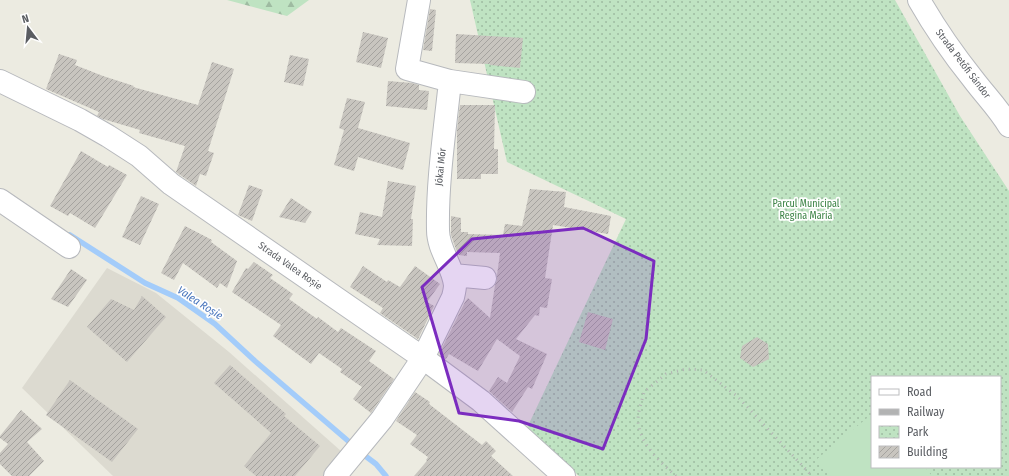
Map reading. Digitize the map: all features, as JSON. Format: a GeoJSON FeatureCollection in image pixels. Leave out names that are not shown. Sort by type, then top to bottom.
{"type":"FeatureCollection","features":[{"type":"Feature","properties":{"kind":"street"},"geometry":{"type":"LineString","coordinates":[[419,0],[407,69],[450,81],[524,92]]}},
{"type":"Feature","properties":{"kind":"street","name":"Strada Petőfi Sándor"},"geometry":{"type":"LineString","coordinates":[[919,0],[930,19],[972,78],[1004,116],[1009,126]]}},
{"type":"Feature","properties":{"kind":"street","name":"Strada Valea Roșie"},"geometry":{"type":"LineString","coordinates":[[0,81],[80,120],[139,156],[171,184],[423,358],[481,401],[564,476]]}},
{"type":"Feature","properties":{"kind":"street","name":"Jókai Mór"},"geometry":{"type":"LineString","coordinates":[[335,476],[382,419],[423,358],[453,297],[455,286],[453,275],[442,250],[438,232],[440,179],[450,81]]}},
{"type":"Feature","properties":{"kind":"street"},"geometry":{"type":"LineString","coordinates":[[0,200],[69,247]]}},
{"type":"Feature","properties":{"kind":"street"},"geometry":{"type":"LineString","coordinates":[[453,275],[484,278]]}},
{"type":"Feature","properties":{"kind":"highlighted area"},"geometry":{"type":"Polygon","coordinates":[[[583,228],[654,261],[646,339],[603,449],[519,421],[459,413],[422,287],[472,239],[583,228]]]}},
{"type":"Feature","properties":{"kind":"shaded area"},"geometry":{"type":"Polygon","coordinates":[[[107,268],[156,293],[229,352],[350,459],[335,476],[113,476],[22,388],[107,268]]]}},
{"type":"Feature","properties":{"kind":"green space"},"geometry":{"type":"Polygon","coordinates":[[[227,0],[309,0],[287,16],[227,0]]]}},
{"type":"Feature","properties":{"kind":"green space","name":"Parcul Municipal Regina Maria"},"geometry":{"type":"Polygon","coordinates":[[[470,0],[895,0],[960,116],[1009,191],[1009,476],[579,476],[543,443],[526,430],[626,219],[507,162],[470,0]]]}},
{"type":"Feature","properties":{"kind":"green space"},"geometry":{"type":"Polygon","coordinates":[[[871,415],[871,468],[926,468],[932,476],[831,476],[817,459],[871,415]]]}},
{"type":"Feature","properties":{"kind":"building"},"geometry":{"type":"Polygon","coordinates":[[[430,9],[436,10],[432,51],[423,50],[430,9]]]}},
{"type":"Feature","properties":{"kind":"building"},"geometry":{"type":"Polygon","coordinates":[[[363,32],[388,38],[381,68],[356,62],[363,32]]]}},
{"type":"Feature","properties":{"kind":"building"},"geometry":{"type":"Polygon","coordinates":[[[456,34],[523,38],[520,68],[490,64],[455,63],[456,34]]]}},
{"type":"Feature","properties":{"kind":"building"},"geometry":{"type":"Polygon","coordinates":[[[59,54],[77,60],[75,65],[103,76],[134,86],[133,87],[198,105],[212,62],[234,69],[208,151],[214,153],[206,176],[200,174],[196,186],[176,172],[185,146],[139,133],[140,130],[103,119],[97,116],[99,112],[46,89],[59,54]]]}},
{"type":"Feature","properties":{"kind":"building"},"geometry":{"type":"Polygon","coordinates":[[[290,55],[309,59],[303,86],[284,82],[290,55]]]}},
{"type":"Feature","properties":{"kind":"building"},"geometry":{"type":"Polygon","coordinates":[[[388,81],[412,83],[419,85],[419,90],[429,91],[427,110],[386,106],[388,81]]]}},
{"type":"Feature","properties":{"kind":"building"},"geometry":{"type":"Polygon","coordinates":[[[347,98],[365,102],[358,128],[410,143],[403,170],[358,157],[354,171],[334,165],[344,130],[339,128],[347,98]]]}},
{"type":"Feature","properties":{"kind":"building"},"geometry":{"type":"Polygon","coordinates":[[[460,105],[495,105],[494,149],[498,149],[498,174],[481,174],[481,179],[457,179],[457,130],[460,105]]]}},
{"type":"Feature","properties":{"kind":"building"},"geometry":{"type":"Polygon","coordinates":[[[81,151],[108,167],[109,165],[127,175],[95,228],[70,213],[68,216],[50,206],[81,151]]]}},
{"type":"Feature","properties":{"kind":"building"},"geometry":{"type":"Polygon","coordinates":[[[388,181],[416,186],[411,219],[413,219],[412,246],[377,245],[380,239],[355,234],[360,212],[382,217],[388,181]]]}},
{"type":"Feature","properties":{"kind":"building"},"geometry":{"type":"Polygon","coordinates":[[[249,185],[263,190],[252,221],[238,215],[249,185]]]}},
{"type":"Feature","properties":{"kind":"building"},"geometry":{"type":"Polygon","coordinates":[[[530,189],[566,192],[564,207],[611,216],[608,234],[553,225],[545,278],[552,279],[547,308],[540,307],[539,316],[535,315],[516,339],[547,354],[532,389],[528,387],[512,412],[489,391],[498,377],[507,383],[520,356],[497,339],[478,371],[449,354],[446,359],[439,354],[468,298],[490,318],[500,253],[467,252],[467,256],[458,255],[451,235],[451,216],[461,218],[461,232],[468,232],[468,234],[503,235],[505,224],[522,226],[530,189]]]}},
{"type":"Feature","properties":{"kind":"building"},"geometry":{"type":"Polygon","coordinates":[[[141,196],[159,204],[140,245],[122,237],[141,196]]]}},
{"type":"Feature","properties":{"kind":"building"},"geometry":{"type":"Polygon","coordinates":[[[291,198],[312,212],[305,223],[279,217],[291,198]]]}},
{"type":"Feature","properties":{"kind":"building"},"geometry":{"type":"Polygon","coordinates":[[[185,226],[212,240],[211,242],[237,261],[227,288],[220,283],[217,288],[183,263],[174,280],[161,273],[185,226]]]}},
{"type":"Feature","properties":{"kind":"building"},"geometry":{"type":"Polygon","coordinates":[[[254,262],[273,275],[270,278],[293,294],[289,299],[317,319],[318,317],[338,332],[341,328],[376,351],[369,361],[394,379],[371,413],[353,399],[362,387],[340,372],[342,369],[319,353],[311,364],[273,336],[281,325],[232,292],[246,268],[248,269],[254,262]]]}},
{"type":"Feature","properties":{"kind":"building"},"geometry":{"type":"Polygon","coordinates":[[[363,266],[387,282],[388,280],[400,287],[415,266],[440,284],[427,302],[434,306],[418,339],[380,313],[383,308],[350,287],[363,266]]]}},
{"type":"Feature","properties":{"kind":"building"},"geometry":{"type":"Polygon","coordinates":[[[71,269],[87,280],[68,307],[51,299],[71,269]]]}},
{"type":"Feature","properties":{"kind":"building"},"geometry":{"type":"Polygon","coordinates":[[[142,296],[166,317],[127,362],[87,327],[111,299],[134,310],[142,296]]]}},
{"type":"Feature","properties":{"kind":"building"},"geometry":{"type":"Polygon","coordinates":[[[588,312],[613,319],[605,350],[579,342],[588,312]]]}},
{"type":"Feature","properties":{"kind":"building"},"geometry":{"type":"Polygon","coordinates":[[[757,337],[768,344],[769,359],[753,367],[740,358],[742,346],[757,337]]]}},
{"type":"Feature","properties":{"kind":"building"},"geometry":{"type":"Polygon","coordinates":[[[230,365],[286,414],[284,416],[320,446],[295,476],[256,476],[244,466],[271,433],[214,383],[230,365]]]}},
{"type":"Feature","properties":{"kind":"building"},"geometry":{"type":"Polygon","coordinates":[[[70,380],[138,429],[112,462],[46,415],[70,380]]]}},
{"type":"Feature","properties":{"kind":"building"},"geometry":{"type":"Polygon","coordinates":[[[415,392],[430,402],[429,404],[482,445],[486,441],[496,451],[491,456],[513,476],[414,476],[427,461],[426,460],[428,457],[410,444],[417,435],[396,421],[415,392]]]}},
{"type":"Feature","properties":{"kind":"building"},"geometry":{"type":"Polygon","coordinates":[[[21,410],[42,429],[27,442],[44,461],[29,476],[12,476],[0,464],[0,453],[8,444],[0,438],[0,436],[21,410]]]}},
{"type":"Feature","properties":{"kind":"waterway","name":"Valea Roșie"},"geometry":{"type":"LineString","coordinates":[[70,235],[145,283],[178,298],[215,324],[255,361],[354,446]]}},
{"type":"Feature","properties":{"kind":"waterway","name":"Valea Roșie"},"geometry":{"type":"LineString","coordinates":[[360,452],[376,464],[386,476]]}},
{"type":"Feature","properties":{"kind":"railway"},"geometry":{"type":"LineString","coordinates":[[676,476],[657,458],[646,444],[639,428],[638,417],[644,392],[666,374],[686,369],[703,370],[737,396],[812,476]]}}]}
